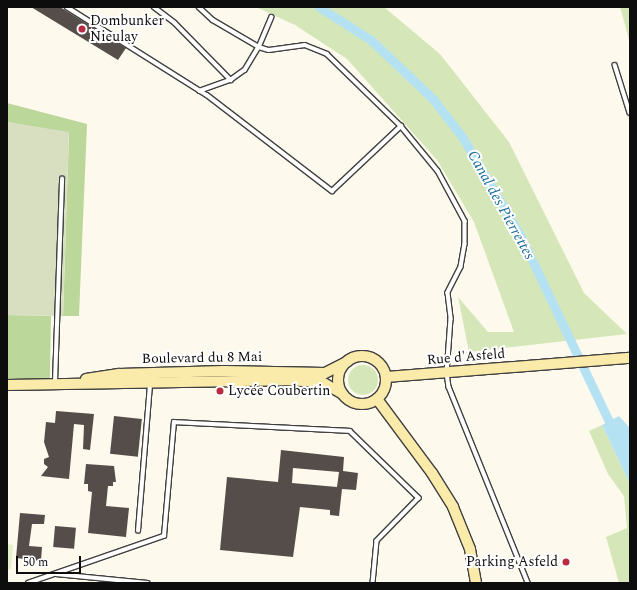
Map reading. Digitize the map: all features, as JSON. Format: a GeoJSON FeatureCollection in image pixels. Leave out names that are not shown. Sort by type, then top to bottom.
{"type":"FeatureCollection","features":[{"type":"Feature","properties":{"kind":"street"},"geometry":{"type":"LineString","coordinates":[[358,357],[371,358],[381,366],[386,377],[384,389],[377,399],[359,404],[343,394],[339,376],[347,362],[358,357]]}},
{"type":"Feature","properties":{"kind":"street","name":"Rue d'Asfeld"},"geometry":{"type":"LineString","coordinates":[[386,377],[630,358]]}},
{"type":"Feature","properties":{"kind":"street","name":"Boulevard du 8 Mai"},"geometry":{"type":"LineString","coordinates":[[150,377],[242,370],[319,373],[334,370],[347,362]]}},
{"type":"Feature","properties":{"kind":"street","name":"Boulevard du 8 Mai"},"geometry":{"type":"LineString","coordinates":[[7,385],[55,383],[111,374],[150,377],[304,380],[326,383],[343,394]]}},
{"type":"Feature","properties":{"kind":"street"},"geometry":{"type":"LineString","coordinates":[[377,399],[432,473],[453,507],[470,549],[476,583]]}},
{"type":"Feature","properties":{"kind":"lane"},"geometry":{"type":"LineString","coordinates":[[67,7],[200,91],[332,191],[401,126]]}},
{"type":"Feature","properties":{"kind":"lane"},"geometry":{"type":"LineString","coordinates":[[154,7],[175,23],[231,80]]}},
{"type":"Feature","properties":{"kind":"lane"},"geometry":{"type":"LineString","coordinates":[[199,7],[213,20],[259,47],[269,50],[306,45],[327,54],[401,126],[438,170],[464,221],[465,244],[461,267],[448,293],[451,319],[447,372],[454,405],[502,514],[528,583]]}},
{"type":"Feature","properties":{"kind":"lane"},"geometry":{"type":"LineString","coordinates":[[200,91],[231,80],[246,70],[259,47],[272,17]]}},
{"type":"Feature","properties":{"kind":"lane"},"geometry":{"type":"LineString","coordinates":[[615,64],[630,113]]}},
{"type":"Feature","properties":{"kind":"lane"},"geometry":{"type":"LineString","coordinates":[[55,383],[62,179]]}},
{"type":"Feature","properties":{"kind":"lane"},"geometry":{"type":"LineString","coordinates":[[138,531],[150,377]]}},
{"type":"Feature","properties":{"kind":"lane"},"geometry":{"type":"LineString","coordinates":[[28,583],[164,536],[174,422],[350,431],[419,498],[377,541],[373,583]]}},
{"type":"Feature","properties":{"kind":"lane"},"geometry":{"type":"LineString","coordinates":[[55,574],[148,583]]}},
{"type":"Feature","properties":{"kind":"green space"},"geometry":{"type":"Polygon","coordinates":[[[256,7],[384,7],[440,54],[509,142],[584,293],[627,334],[469,352],[458,297],[488,332],[514,332],[474,222],[437,160],[347,59],[295,25],[256,7]]]}},
{"type":"Feature","properties":{"kind":"green space"},"geometry":{"type":"Polygon","coordinates":[[[620,7],[630,7],[630,43],[620,7]]]}},
{"type":"Feature","properties":{"kind":"green space"},"geometry":{"type":"Polygon","coordinates":[[[7,103],[87,124],[79,316],[63,316],[69,133],[7,122],[7,103]]]}},
{"type":"Feature","properties":{"kind":"green space"},"geometry":{"type":"Polygon","coordinates":[[[7,122],[69,132],[63,316],[7,315],[7,122]]]}},
{"type":"Feature","properties":{"kind":"green space"},"geometry":{"type":"Polygon","coordinates":[[[7,315],[51,316],[50,380],[7,379],[7,315]]]}},
{"type":"Feature","properties":{"kind":"green space"},"geometry":{"type":"Polygon","coordinates":[[[363,365],[374,369],[378,380],[374,391],[363,395],[352,391],[348,380],[352,369],[363,365]]]}},
{"type":"Feature","properties":{"kind":"green space"},"geometry":{"type":"Polygon","coordinates":[[[602,425],[630,484],[630,583],[619,583],[606,537],[627,528],[624,496],[608,474],[589,431],[602,425]]]}},
{"type":"Feature","properties":{"kind":"green space"},"geometry":{"type":"Polygon","coordinates":[[[7,544],[13,545],[11,570],[7,569],[7,544]]]}},
{"type":"Feature","properties":{"kind":"water"},"geometry":{"type":"Polygon","coordinates":[[[619,416],[630,428],[630,484],[602,425],[619,416]]]}},
{"type":"Feature","properties":{"kind":"building","name":"Dombunker Nieulay"},"geometry":{"type":"Polygon","coordinates":[[[31,7],[60,7],[126,48],[118,60],[31,7]]]}},
{"type":"Feature","properties":{"kind":"building"},"geometry":{"type":"Polygon","coordinates":[[[56,411],[94,414],[90,450],[83,449],[84,425],[74,424],[69,479],[41,476],[48,467],[44,464],[44,459],[49,457],[44,442],[46,422],[55,423],[56,411]]]}},
{"type":"Feature","properties":{"kind":"building"},"geometry":{"type":"Polygon","coordinates":[[[114,416],[142,419],[138,457],[110,454],[114,416]]]}},
{"type":"Feature","properties":{"kind":"building"},"geometry":{"type":"Polygon","coordinates":[[[281,450],[344,457],[343,471],[358,473],[356,490],[342,489],[339,516],[330,515],[330,510],[300,507],[293,557],[220,550],[227,477],[278,482],[281,450]],[[293,468],[292,483],[337,487],[339,472],[293,468]]]}},
{"type":"Feature","properties":{"kind":"building"},"geometry":{"type":"Polygon","coordinates":[[[86,464],[114,466],[116,482],[113,482],[113,486],[108,486],[106,506],[129,508],[126,537],[88,533],[92,492],[88,491],[88,484],[84,484],[86,464]]]}},
{"type":"Feature","properties":{"kind":"building"},"geometry":{"type":"Polygon","coordinates":[[[20,513],[45,515],[44,524],[32,524],[29,546],[42,547],[41,561],[16,558],[20,513]]]}},
{"type":"Feature","properties":{"kind":"building"},"geometry":{"type":"Polygon","coordinates":[[[55,526],[76,528],[74,549],[53,547],[55,526]]]}},
{"type":"Feature","properties":{"kind":"waterway","name":"Canal des Pierrettes"},"geometry":{"type":"LineString","coordinates":[[319,7],[371,40],[433,99],[463,138],[521,237],[615,434],[630,442]]}},
{"type":"Feature","properties":{"kind":"place","name":"Dombunker Nieulay"},"geometry":{"type":"Point","coordinates":[82,29]}},
{"type":"Feature","properties":{"kind":"place","name":"Lycée Coubertin"},"geometry":{"type":"Point","coordinates":[220,391]}},
{"type":"Feature","properties":{"kind":"place","name":"Parking Asfeld"},"geometry":{"type":"Point","coordinates":[566,562]}}]}
